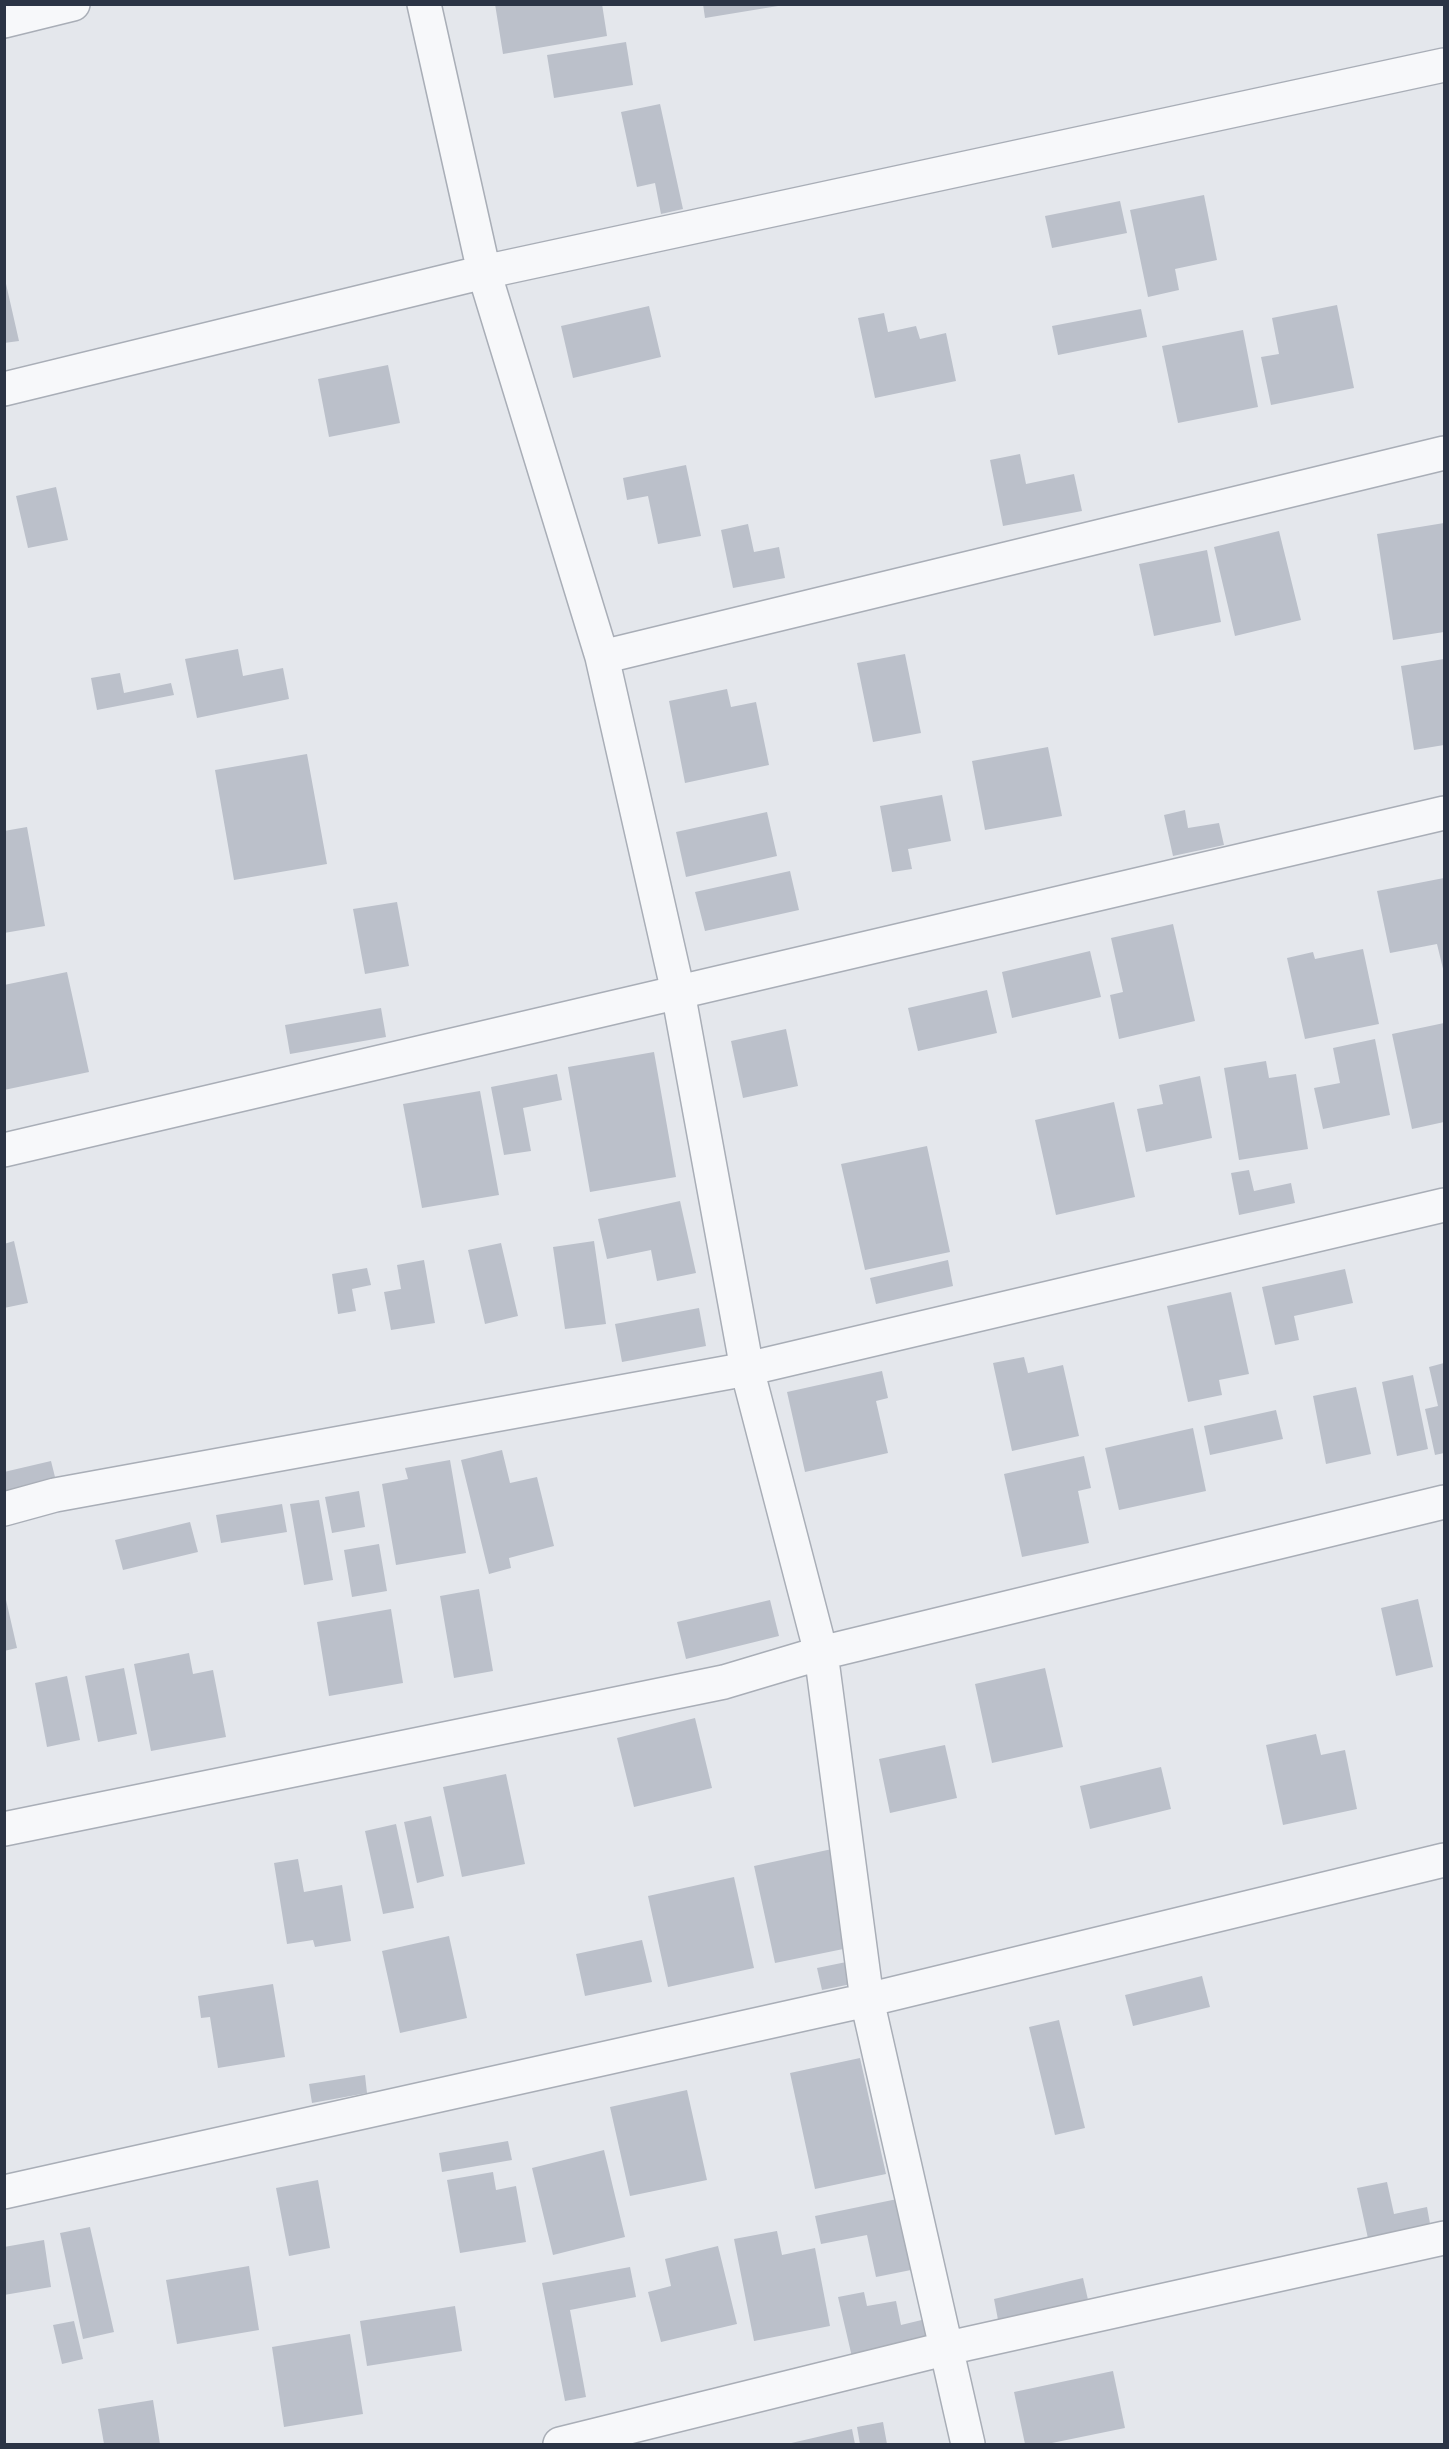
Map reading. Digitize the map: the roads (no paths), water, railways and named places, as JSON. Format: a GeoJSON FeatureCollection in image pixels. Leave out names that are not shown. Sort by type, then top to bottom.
{"type":"FeatureCollection","features":[{"type":"Feature","properties":{"kind":"street"},"geometry":{"type":"LineString","coordinates":[[4,21],[73,4]]}},
{"type":"Feature","properties":{"kind":"street"},"geometry":{"type":"LineString","coordinates":[[424,4],[483,272],[602,657],[678,992],[747,1369],[821,1653],[867,2000],[968,2445]]}},
{"type":"Feature","properties":{"kind":"street"},"geometry":{"type":"LineString","coordinates":[[4,389],[483,272],[1444,65]]}},
{"type":"Feature","properties":{"kind":"street"},"geometry":{"type":"LineString","coordinates":[[602,657],[1444,453]]}},
{"type":"Feature","properties":{"kind":"street"},"geometry":{"type":"LineString","coordinates":[[4,1150],[1444,813]]}},
{"type":"Feature","properties":{"kind":"street"},"geometry":{"type":"LineString","coordinates":[[4,1509],[67,1493],[747,1369],[1444,1205]]}},
{"type":"Feature","properties":{"kind":"street"},"geometry":{"type":"LineString","coordinates":[[4,1829],[724,1682],[821,1653],[1444,1502]]}},
{"type":"Feature","properties":{"kind":"street"},"geometry":{"type":"LineString","coordinates":[[4,2192],[867,2000],[1444,1860]]}},
{"type":"Feature","properties":{"kind":"street"},"geometry":{"type":"LineString","coordinates":[[560,2445],[948,2349],[1444,2238]]}}]}
